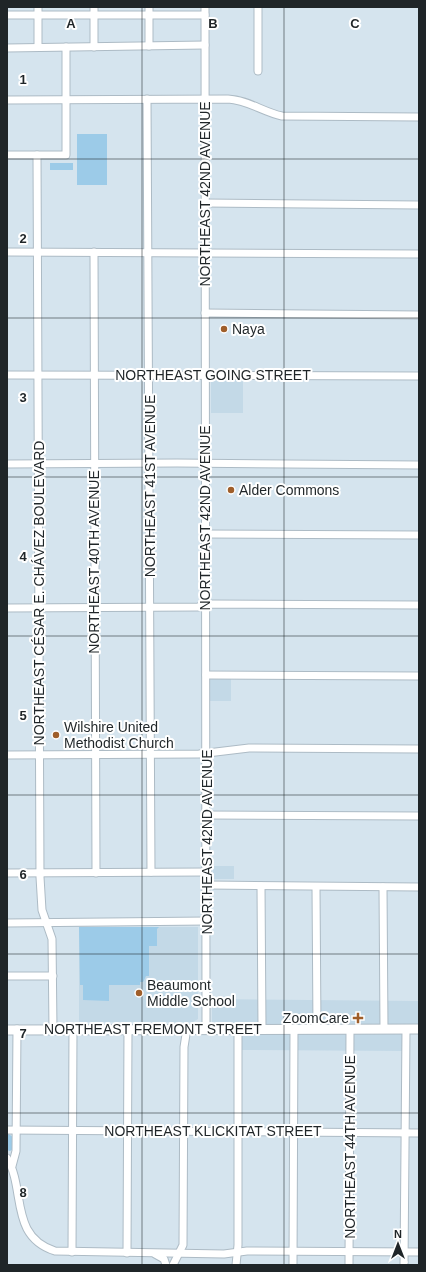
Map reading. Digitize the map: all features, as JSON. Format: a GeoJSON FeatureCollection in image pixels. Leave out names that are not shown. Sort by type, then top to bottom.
{"type":"FeatureCollection","features":[{"type":"Feature","properties":{"kind":"main road","name":"NORTHEAST FREMONT STREET"},"geometry":{"type":"LineString","coordinates":[[7,1030],[187,1028],[419,1029]]}},
{"type":"Feature","properties":{"kind":"street"},"geometry":{"type":"LineString","coordinates":[[38,7],[38,47]]}},
{"type":"Feature","properties":{"kind":"street"},"geometry":{"type":"LineString","coordinates":[[94,7],[94,47]]}},
{"type":"Feature","properties":{"kind":"street"},"geometry":{"type":"LineString","coordinates":[[149,7],[149,46]]}},
{"type":"Feature","properties":{"kind":"street","name":"NORTHEAST 42ND AVENUE"},"geometry":{"type":"LineString","coordinates":[[205,7],[206,1028]]}},
{"type":"Feature","properties":{"kind":"street"},"geometry":{"type":"LineString","coordinates":[[258,7],[258,71]]}},
{"type":"Feature","properties":{"kind":"street"},"geometry":{"type":"LineString","coordinates":[[7,15],[205,15]]}},
{"type":"Feature","properties":{"kind":"street"},"geometry":{"type":"LineString","coordinates":[[7,48],[205,46]]}},
{"type":"Feature","properties":{"kind":"street"},"geometry":{"type":"LineString","coordinates":[[7,155],[66,155],[66,47]]}},
{"type":"Feature","properties":{"kind":"street","name":"NORTHEAST 41ST AVENUE"},"geometry":{"type":"LineString","coordinates":[[148,99],[151,872]]}},
{"type":"Feature","properties":{"kind":"street"},"geometry":{"type":"LineString","coordinates":[[7,100],[240,100],[273,114],[288,116],[419,117]]}},
{"type":"Feature","properties":{"kind":"street","name":"NORTHEAST CÉSAR E. CHÁVEZ BOULEVARD"},"geometry":{"type":"LineString","coordinates":[[37,155],[40,873],[41,904],[52,939],[53,1029]]}},
{"type":"Feature","properties":{"kind":"street"},"geometry":{"type":"LineString","coordinates":[[205,203],[419,205]]}},
{"type":"Feature","properties":{"kind":"street"},"geometry":{"type":"LineString","coordinates":[[7,252],[419,254]]}},
{"type":"Feature","properties":{"kind":"street","name":"NORTHEAST 40TH AVENUE"},"geometry":{"type":"LineString","coordinates":[[94,252],[96,873]]}},
{"type":"Feature","properties":{"kind":"street"},"geometry":{"type":"LineString","coordinates":[[205,313],[419,315]]}},
{"type":"Feature","properties":{"kind":"street","name":"NORTHEAST GOING STREET"},"geometry":{"type":"LineString","coordinates":[[7,375],[419,376]]}},
{"type":"Feature","properties":{"kind":"street"},"geometry":{"type":"LineString","coordinates":[[7,464],[205,463],[419,465]]}},
{"type":"Feature","properties":{"kind":"street"},"geometry":{"type":"LineString","coordinates":[[205,534],[419,535]]}},
{"type":"Feature","properties":{"kind":"street"},"geometry":{"type":"LineString","coordinates":[[7,608],[150,608],[198,607],[211,604],[419,605]]}},
{"type":"Feature","properties":{"kind":"street"},"geometry":{"type":"LineString","coordinates":[[206,675],[419,676]]}},
{"type":"Feature","properties":{"kind":"street"},"geometry":{"type":"LineString","coordinates":[[7,755],[151,754],[206,752],[249,748],[419,749]]}},
{"type":"Feature","properties":{"kind":"street"},"geometry":{"type":"LineString","coordinates":[[206,815],[419,816]]}},
{"type":"Feature","properties":{"kind":"street"},"geometry":{"type":"LineString","coordinates":[[7,873],[207,872]]}},
{"type":"Feature","properties":{"kind":"street"},"geometry":{"type":"LineString","coordinates":[[207,885],[419,887]]}},
{"type":"Feature","properties":{"kind":"street"},"geometry":{"type":"LineString","coordinates":[[261,886],[262,1028]]}},
{"type":"Feature","properties":{"kind":"street"},"geometry":{"type":"LineString","coordinates":[[316,887],[317,1029]]}},
{"type":"Feature","properties":{"kind":"street"},"geometry":{"type":"LineString","coordinates":[[383,887],[384,1029]]}},
{"type":"Feature","properties":{"kind":"street"},"geometry":{"type":"LineString","coordinates":[[7,923],[207,921]]}},
{"type":"Feature","properties":{"kind":"street"},"geometry":{"type":"LineString","coordinates":[[7,976],[52,976]]}},
{"type":"Feature","properties":{"kind":"street"},"geometry":{"type":"LineString","coordinates":[[173,1265],[183,1245],[184,1047],[187,1028]]}},
{"type":"Feature","properties":{"kind":"street"},"geometry":{"type":"LineString","coordinates":[[236,1265],[238,1028]]}},
{"type":"Feature","properties":{"kind":"street"},"geometry":{"type":"LineString","coordinates":[[12,1166],[16,1156],[17,1130],[17,1029]]}},
{"type":"Feature","properties":{"kind":"street"},"geometry":{"type":"LineString","coordinates":[[72,1252],[73,1029]]}},
{"type":"Feature","properties":{"kind":"street"},"geometry":{"type":"LineString","coordinates":[[127,1253],[128,1029]]}},
{"type":"Feature","properties":{"kind":"street"},"geometry":{"type":"LineString","coordinates":[[293,1265],[294,1029]]}},
{"type":"Feature","properties":{"kind":"street","name":"NORTHEAST 44TH AVENUE"},"geometry":{"type":"LineString","coordinates":[[349,1265],[350,1029]]}},
{"type":"Feature","properties":{"kind":"street"},"geometry":{"type":"LineString","coordinates":[[404,1265],[406,1029]]}},
{"type":"Feature","properties":{"kind":"street","name":"NORTHEAST KLICKITAT STREET"},"geometry":{"type":"LineString","coordinates":[[7,1130],[419,1133]]}},
{"type":"Feature","properties":{"kind":"street"},"geometry":{"type":"LineString","coordinates":[[7,1158],[12,1166],[22,1216],[30,1234],[39,1243],[50,1249],[72,1252],[127,1253],[419,1252]]}},
{"type":"Feature","properties":{"kind":"street"},"geometry":{"type":"LineString","coordinates":[[153,1253],[162,1257],[166,1265]]}},
{"type":"Feature","properties":{"kind":"shaded area"},"geometry":{"type":"Polygon","coordinates":[[[77,134],[107,134],[107,185],[77,185],[77,134]]]}},
{"type":"Feature","properties":{"kind":"shaded area"},"geometry":{"type":"Polygon","coordinates":[[[50,163],[73,163],[73,170],[50,170],[50,163]]]}},
{"type":"Feature","properties":{"kind":"shaded area"},"geometry":{"type":"Polygon","coordinates":[[[211,380],[243,380],[243,413],[211,413],[211,380]]]}},
{"type":"Feature","properties":{"kind":"shaded area"},"geometry":{"type":"Polygon","coordinates":[[[210,679],[231,679],[231,701],[210,701],[210,679]]]}},
{"type":"Feature","properties":{"kind":"shaded area"},"geometry":{"type":"Polygon","coordinates":[[[213,866],[234,866],[234,879],[213,879],[213,866]]]}},
{"type":"Feature","properties":{"kind":"shaded area","name":"Beaumont Middle School"},"geometry":{"type":"Polygon","coordinates":[[[79,927],[198,927],[198,1019],[193,1022],[79,1022],[79,927]]]}},
{"type":"Feature","properties":{"kind":"shaded area"},"geometry":{"type":"Polygon","coordinates":[[[79,927],[159,927],[157,929],[157,946],[149,946],[149,976],[146,976],[143,982],[140,982],[140,985],[109,985],[109,1001],[83,1000],[83,985],[80,985],[79,927]]]}},
{"type":"Feature","properties":{"kind":"shaded area"},"geometry":{"type":"Polygon","coordinates":[[[212,999],[419,1001],[419,1025],[212,1024],[212,999]]]}},
{"type":"Feature","properties":{"kind":"shaded area"},"geometry":{"type":"Polygon","coordinates":[[[403,1031],[404,1051],[241,1050],[241,1032],[403,1031]]]}},
{"type":"Feature","properties":{"kind":"shaded area"},"geometry":{"type":"Polygon","coordinates":[[[7,1133],[13,1137],[13,1149],[10,1151],[7,1150],[7,1133]]]}},
{"type":"Feature","properties":{"kind":"place","name":"Naya"},"geometry":{"type":"Point","coordinates":[224,329]}},
{"type":"Feature","properties":{"kind":"place","name":"Alder Commons"},"geometry":{"type":"Point","coordinates":[231,490]}},
{"type":"Feature","properties":{"kind":"place","name":"Wilshire United Methodist Church"},"geometry":{"type":"Point","coordinates":[56,735]}},
{"type":"Feature","properties":{"kind":"place","name":"Beaumont Middle School"},"geometry":{"type":"Point","coordinates":[139,993]}},
{"type":"Feature","properties":{"kind":"place","name":"ZoomCare"},"geometry":{"type":"Point","coordinates":[358,1018]}}]}
